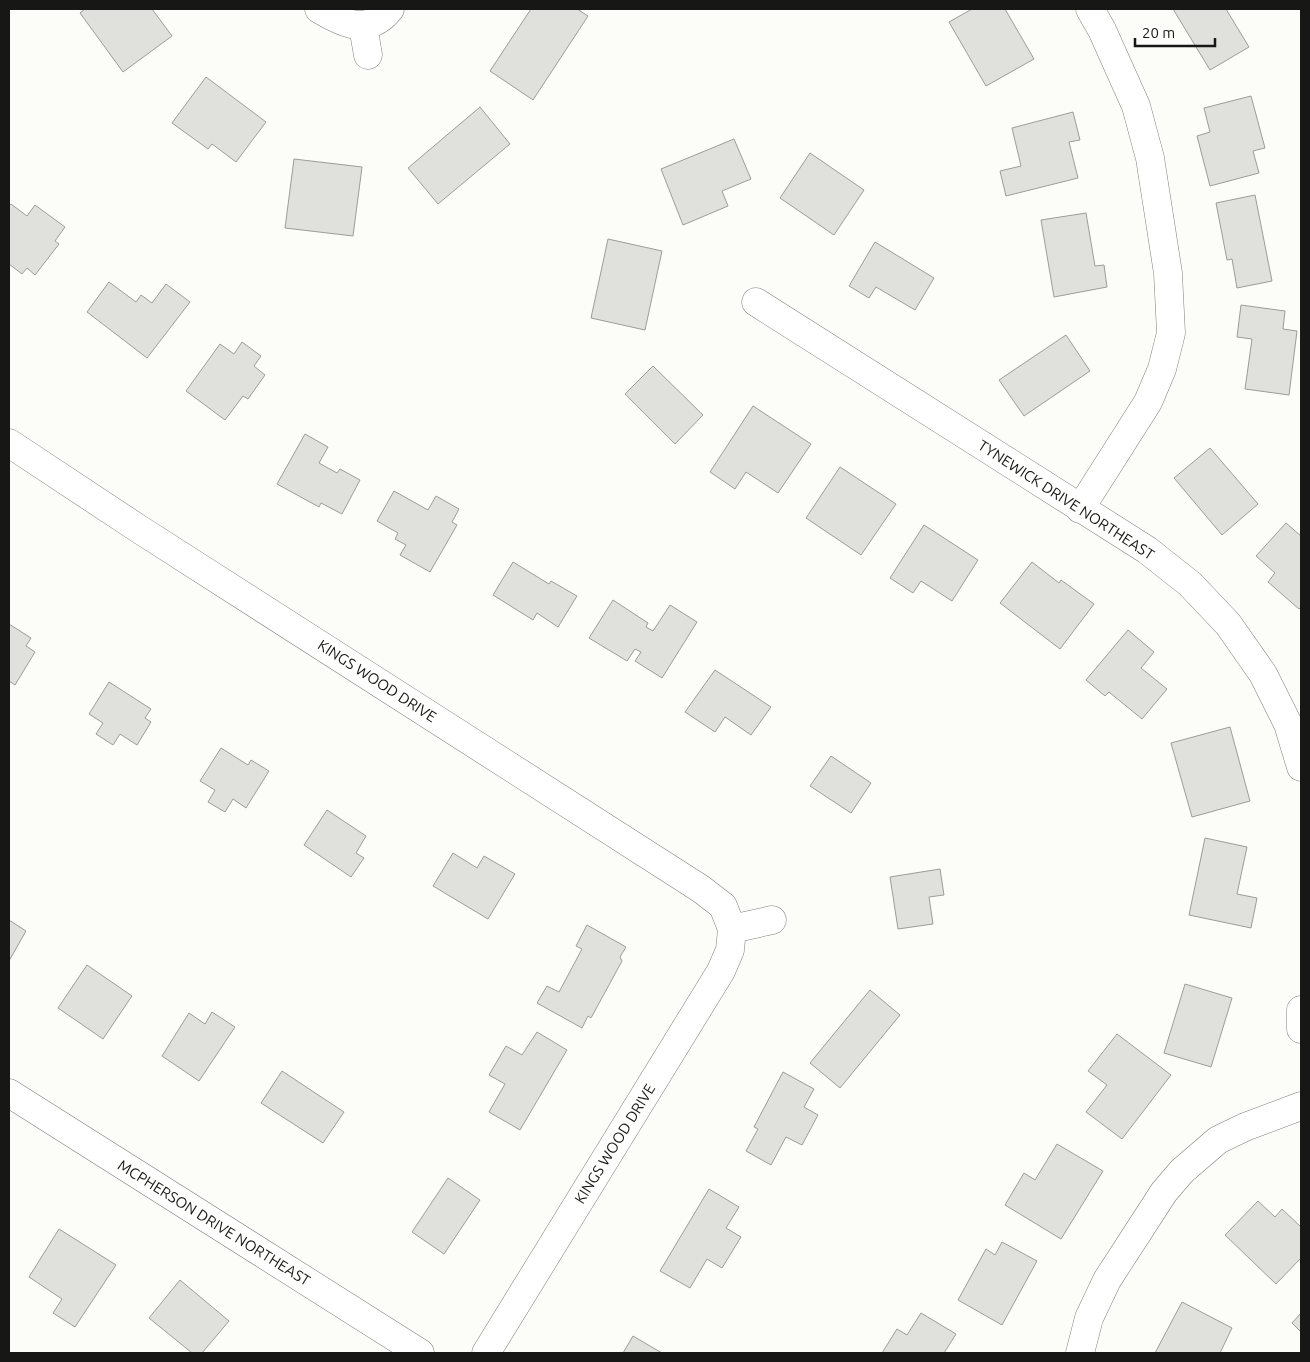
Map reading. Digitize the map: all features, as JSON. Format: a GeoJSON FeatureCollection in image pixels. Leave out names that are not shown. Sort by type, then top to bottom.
{"type":"FeatureCollection","features":[{"type":"Feature","properties":{"kind":"street"},"geometry":{"type":"LineString","coordinates":[[319,9],[338,20],[363,26],[382,18],[390,9]]}},
{"type":"Feature","properties":{"kind":"street"},"geometry":{"type":"LineString","coordinates":[[1080,509],[1148,402],[1162,369],[1171,333],[1168,272],[1150,158],[1136,106],[1102,30],[1090,9]]}},
{"type":"Feature","properties":{"kind":"street"},"geometry":{"type":"LineString","coordinates":[[363,26],[368,55]]}},
{"type":"Feature","properties":{"kind":"street","name":"TYNEWICK DRIVE NORTHEAST"},"geometry":{"type":"LineString","coordinates":[[756,302],[1147,550],[1183,578],[1228,624],[1263,674],[1288,724],[1301,767]]}},
{"type":"Feature","properties":{"kind":"street","name":"KINGS WOOD DRIVE"},"geometry":{"type":"LineString","coordinates":[[9,443],[701,889],[724,906],[732,929],[730,950],[721,971],[486,1353]]}},
{"type":"Feature","properties":{"kind":"street"},"geometry":{"type":"LineString","coordinates":[[732,929],[772,920]]}},
{"type":"Feature","properties":{"kind":"street"},"geometry":{"type":"LineString","coordinates":[[1301,1010],[1301,1029]]}},
{"type":"Feature","properties":{"kind":"street","name":"MCPHERSON DRIVE NORTHEAST"},"geometry":{"type":"LineString","coordinates":[[9,1093],[420,1353]]}},
{"type":"Feature","properties":{"kind":"street"},"geometry":{"type":"LineString","coordinates":[[1080,1353],[1089,1318],[1108,1280],[1164,1192],[1182,1171],[1218,1140],[1244,1127],[1301,1106]]}},
{"type":"Feature","properties":{"kind":"building"},"geometry":{"type":"Polygon","coordinates":[[[85,9],[152,9],[172,36],[123,72],[80,13],[85,9]]]}},
{"type":"Feature","properties":{"kind":"building"},"geometry":{"type":"Polygon","coordinates":[[[531,9],[577,9],[588,16],[533,100],[490,71],[531,9]]]}},
{"type":"Feature","properties":{"kind":"building"},"geometry":{"type":"Polygon","coordinates":[[[972,9],[1005,9],[1034,59],[986,86],[949,22],[972,9]]]}},
{"type":"Feature","properties":{"kind":"building"},"geometry":{"type":"Polygon","coordinates":[[[1173,9],[1226,9],[1249,47],[1210,70],[1173,9]]]}},
{"type":"Feature","properties":{"kind":"building"},"geometry":{"type":"Polygon","coordinates":[[[206,77],[266,122],[236,162],[212,144],[208,149],[172,123],[206,77]]]}},
{"type":"Feature","properties":{"kind":"building"},"geometry":{"type":"Polygon","coordinates":[[[1251,96],[1265,148],[1253,151],[1259,173],[1210,186],[1197,136],[1210,132],[1204,108],[1251,96]]]}},
{"type":"Feature","properties":{"kind":"building"},"geometry":{"type":"Polygon","coordinates":[[[480,107],[510,144],[438,204],[408,168],[480,107]]]}},
{"type":"Feature","properties":{"kind":"building"},"geometry":{"type":"Polygon","coordinates":[[[1073,112],[1080,140],[1069,142],[1078,178],[1006,196],[1000,171],[1021,166],[1012,128],[1073,112]]]}},
{"type":"Feature","properties":{"kind":"building"},"geometry":{"type":"Polygon","coordinates":[[[734,139],[751,179],[722,191],[728,206],[683,225],[661,169],[734,139]]]}},
{"type":"Feature","properties":{"kind":"building"},"geometry":{"type":"Polygon","coordinates":[[[810,153],[864,190],[834,235],[780,198],[810,153]]]}},
{"type":"Feature","properties":{"kind":"building"},"geometry":{"type":"Polygon","coordinates":[[[294,159],[362,167],[353,236],[285,228],[294,159]]]}},
{"type":"Feature","properties":{"kind":"building"},"geometry":{"type":"Polygon","coordinates":[[[1255,195],[1272,281],[1237,288],[1232,259],[1227,260],[1216,203],[1255,195]]]}},
{"type":"Feature","properties":{"kind":"building"},"geometry":{"type":"Polygon","coordinates":[[[11,204],[27,216],[35,205],[65,227],[55,241],[59,244],[35,275],[27,268],[22,274],[9,264],[9,206],[11,204]]]}},
{"type":"Feature","properties":{"kind":"building"},"geometry":{"type":"Polygon","coordinates":[[[1086,213],[1095,266],[1104,265],[1107,287],[1054,297],[1041,220],[1086,213]]]}},
{"type":"Feature","properties":{"kind":"building"},"geometry":{"type":"Polygon","coordinates":[[[608,239],[662,251],[645,330],[591,318],[608,239]]]}},
{"type":"Feature","properties":{"kind":"building"},"geometry":{"type":"Polygon","coordinates":[[[875,242],[934,278],[915,310],[876,287],[869,298],[849,286],[875,242]]]}},
{"type":"Feature","properties":{"kind":"building"},"geometry":{"type":"Polygon","coordinates":[[[109,282],[136,302],[141,295],[152,303],[166,284],[190,302],[147,358],[87,312],[109,282]]]}},
{"type":"Feature","properties":{"kind":"building"},"geometry":{"type":"Polygon","coordinates":[[[1241,305],[1285,311],[1283,329],[1297,331],[1289,395],[1245,389],[1252,339],[1237,337],[1241,305]]]}},
{"type":"Feature","properties":{"kind":"building"},"geometry":{"type":"Polygon","coordinates":[[[1066,335],[1090,371],[1024,416],[999,380],[1066,335]]]}},
{"type":"Feature","properties":{"kind":"building"},"geometry":{"type":"Polygon","coordinates":[[[242,342],[261,356],[254,366],[265,375],[248,399],[243,396],[225,420],[186,391],[220,344],[234,354],[242,342]]]}},
{"type":"Feature","properties":{"kind":"building"},"geometry":{"type":"Polygon","coordinates":[[[653,366],[703,415],[675,444],[625,394],[653,366]]]}},
{"type":"Feature","properties":{"kind":"building"},"geometry":{"type":"Polygon","coordinates":[[[753,406],[811,444],[778,493],[746,472],[735,489],[710,472],[753,406]]]}},
{"type":"Feature","properties":{"kind":"building"},"geometry":{"type":"Polygon","coordinates":[[[305,434],[328,447],[319,463],[337,473],[340,469],[360,480],[342,514],[321,503],[319,507],[277,484],[305,434]]]}},
{"type":"Feature","properties":{"kind":"building"},"geometry":{"type":"Polygon","coordinates":[[[1210,448],[1258,504],[1222,535],[1174,478],[1210,448]]]}},
{"type":"Feature","properties":{"kind":"building"},"geometry":{"type":"Polygon","coordinates":[[[840,467],[896,504],[861,555],[806,518],[840,467]]]}},
{"type":"Feature","properties":{"kind":"building"},"geometry":{"type":"Polygon","coordinates":[[[394,491],[428,510],[436,496],[459,509],[452,522],[457,525],[430,572],[400,555],[406,545],[395,539],[398,533],[377,521],[394,491]]]}},
{"type":"Feature","properties":{"kind":"building"},"geometry":{"type":"Polygon","coordinates":[[[1286,523],[1301,536],[1301,607],[1299,609],[1268,582],[1275,573],[1256,556],[1286,523]]]}},
{"type":"Feature","properties":{"kind":"building"},"geometry":{"type":"Polygon","coordinates":[[[924,525],[978,560],[952,601],[921,581],[913,593],[890,578],[924,525]]]}},
{"type":"Feature","properties":{"kind":"building"},"geometry":{"type":"Polygon","coordinates":[[[513,562],[549,584],[551,581],[577,596],[558,627],[537,613],[533,620],[493,595],[513,562]]]}},
{"type":"Feature","properties":{"kind":"building"},"geometry":{"type":"Polygon","coordinates":[[[1032,562],[1059,583],[1061,580],[1094,604],[1060,649],[1000,603],[1032,562]]]}},
{"type":"Feature","properties":{"kind":"building"},"geometry":{"type":"Polygon","coordinates":[[[613,600],[648,623],[646,627],[653,631],[670,605],[697,622],[662,678],[635,661],[641,652],[635,649],[627,661],[589,638],[613,600]]]}},
{"type":"Feature","properties":{"kind":"building"},"geometry":{"type":"Polygon","coordinates":[[[9,624],[31,638],[26,646],[35,652],[15,685],[9,681],[9,624]]]}},
{"type":"Feature","properties":{"kind":"building"},"geometry":{"type":"Polygon","coordinates":[[[1128,630],[1154,652],[1141,668],[1167,689],[1142,719],[1109,692],[1105,696],[1086,680],[1128,630]]]}},
{"type":"Feature","properties":{"kind":"building"},"geometry":{"type":"Polygon","coordinates":[[[715,670],[771,707],[751,735],[725,717],[715,732],[685,712],[715,670]]]}},
{"type":"Feature","properties":{"kind":"building"},"geometry":{"type":"Polygon","coordinates":[[[109,682],[151,709],[145,718],[151,722],[137,745],[120,734],[113,745],[96,734],[103,723],[89,714],[109,682]]]}},
{"type":"Feature","properties":{"kind":"building"},"geometry":{"type":"Polygon","coordinates":[[[1230,727],[1250,801],[1192,817],[1171,743],[1230,727]]]}},
{"type":"Feature","properties":{"kind":"building"},"geometry":{"type":"Polygon","coordinates":[[[221,748],[248,765],[251,760],[269,771],[246,808],[233,799],[225,812],[208,802],[215,790],[200,781],[221,748]]]}},
{"type":"Feature","properties":{"kind":"building"},"geometry":{"type":"Polygon","coordinates":[[[831,756],[871,783],[851,813],[810,786],[831,756]]]}},
{"type":"Feature","properties":{"kind":"building"},"geometry":{"type":"Polygon","coordinates":[[[327,810],[366,836],[356,853],[364,858],[351,877],[304,845],[327,810]]]}},
{"type":"Feature","properties":{"kind":"building"},"geometry":{"type":"Polygon","coordinates":[[[1205,838],[1247,847],[1237,894],[1257,898],[1251,928],[1189,915],[1205,838]]]}},
{"type":"Feature","properties":{"kind":"building"},"geometry":{"type":"Polygon","coordinates":[[[453,853],[477,868],[484,856],[515,874],[488,919],[433,886],[453,853]]]}},
{"type":"Feature","properties":{"kind":"building"},"geometry":{"type":"Polygon","coordinates":[[[940,869],[944,895],[929,897],[933,924],[898,929],[890,877],[940,869]]]}},
{"type":"Feature","properties":{"kind":"building"},"geometry":{"type":"Polygon","coordinates":[[[9,920],[26,931],[9,961],[9,920]]]}},
{"type":"Feature","properties":{"kind":"building"},"geometry":{"type":"Polygon","coordinates":[[[587,925],[626,947],[620,957],[622,961],[591,1018],[588,1016],[582,1028],[537,1003],[547,986],[559,992],[582,949],[576,946],[587,925]]]}},
{"type":"Feature","properties":{"kind":"building"},"geometry":{"type":"Polygon","coordinates":[[[87,965],[132,996],[103,1039],[58,1008],[87,965]]]}},
{"type":"Feature","properties":{"kind":"building"},"geometry":{"type":"Polygon","coordinates":[[[1185,984],[1232,998],[1211,1067],[1164,1053],[1185,984]]]}},
{"type":"Feature","properties":{"kind":"building"},"geometry":{"type":"Polygon","coordinates":[[[870,990],[900,1015],[840,1088],[810,1063],[870,990]]]}},
{"type":"Feature","properties":{"kind":"building"},"geometry":{"type":"Polygon","coordinates":[[[212,1012],[235,1027],[199,1081],[162,1056],[189,1013],[205,1024],[212,1012]]]}},
{"type":"Feature","properties":{"kind":"building"},"geometry":{"type":"Polygon","coordinates":[[[537,1032],[567,1050],[520,1130],[489,1112],[505,1084],[489,1075],[506,1046],[522,1055],[537,1032]]]}},
{"type":"Feature","properties":{"kind":"building"},"geometry":{"type":"Polygon","coordinates":[[[1117,1034],[1171,1075],[1122,1139],[1086,1112],[1107,1085],[1088,1071],[1117,1034]]]}},
{"type":"Feature","properties":{"kind":"building"},"geometry":{"type":"Polygon","coordinates":[[[282,1071],[344,1112],[323,1143],[261,1103],[282,1071]]]}},
{"type":"Feature","properties":{"kind":"building"},"geometry":{"type":"Polygon","coordinates":[[[783,1072],[814,1089],[804,1107],[818,1115],[802,1145],[786,1137],[771,1165],[746,1151],[758,1129],[754,1127],[783,1072]]]}},
{"type":"Feature","properties":{"kind":"building"},"geometry":{"type":"Polygon","coordinates":[[[1057,1144],[1103,1171],[1061,1239],[1005,1205],[1024,1173],[1035,1180],[1057,1144]]]}},
{"type":"Feature","properties":{"kind":"building"},"geometry":{"type":"Polygon","coordinates":[[[448,1178],[480,1200],[444,1254],[412,1232],[448,1178]]]}},
{"type":"Feature","properties":{"kind":"building"},"geometry":{"type":"Polygon","coordinates":[[[709,1189],[739,1207],[726,1228],[741,1237],[722,1268],[707,1259],[690,1288],[660,1271],[709,1189]]]}},
{"type":"Feature","properties":{"kind":"building"},"geometry":{"type":"Polygon","coordinates":[[[1258,1201],[1275,1217],[1282,1209],[1301,1227],[1301,1258],[1276,1284],[1225,1235],[1258,1201]]]}},
{"type":"Feature","properties":{"kind":"building"},"geometry":{"type":"Polygon","coordinates":[[[59,1229],[116,1265],[75,1327],[53,1313],[62,1299],[29,1277],[59,1229]]]}},
{"type":"Feature","properties":{"kind":"building"},"geometry":{"type":"Polygon","coordinates":[[[1002,1242],[1037,1261],[1002,1325],[958,1300],[986,1249],[995,1255],[1002,1242]]]}},
{"type":"Feature","properties":{"kind":"building"},"geometry":{"type":"Polygon","coordinates":[[[180,1280],[229,1321],[202,1353],[192,1353],[149,1318],[180,1280]]]}},
{"type":"Feature","properties":{"kind":"building"},"geometry":{"type":"Polygon","coordinates":[[[1182,1302],[1232,1328],[1220,1353],[1155,1353],[1182,1302]]]}},
{"type":"Feature","properties":{"kind":"building"},"geometry":{"type":"Polygon","coordinates":[[[921,1313],[956,1334],[944,1353],[882,1353],[897,1329],[907,1335],[921,1313]]]}},
{"type":"Feature","properties":{"kind":"building"},"geometry":{"type":"Polygon","coordinates":[[[1301,1313],[1301,1332],[1292,1323],[1301,1313]]]}},
{"type":"Feature","properties":{"kind":"building"},"geometry":{"type":"Polygon","coordinates":[[[633,1336],[662,1353],[623,1353],[633,1336]]]}}]}
